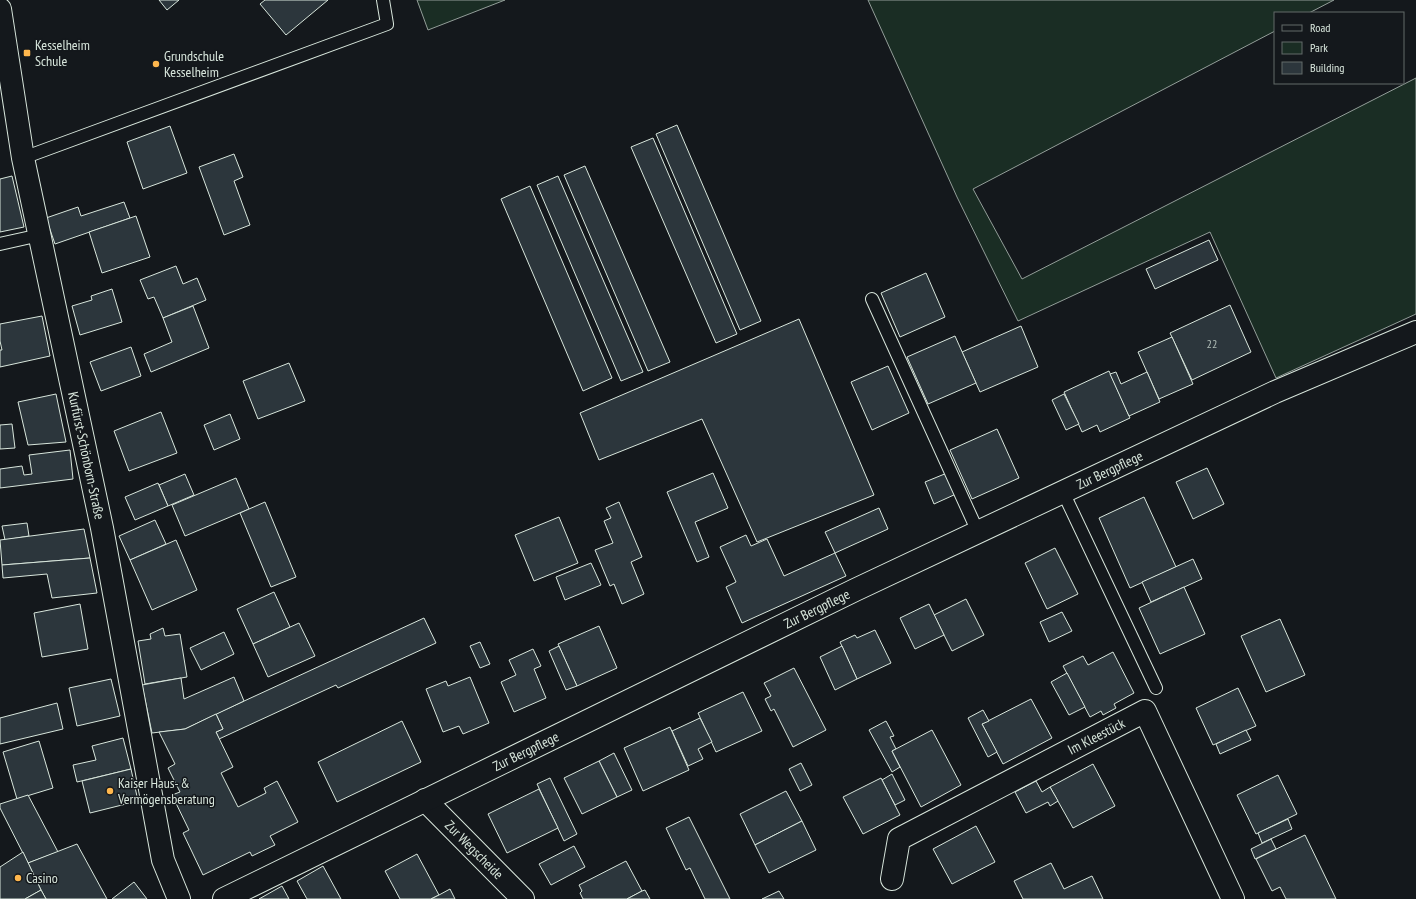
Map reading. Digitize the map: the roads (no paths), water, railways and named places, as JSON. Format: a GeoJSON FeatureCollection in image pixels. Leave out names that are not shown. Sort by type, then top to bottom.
{"type":"FeatureCollection","features":[{"type":"Feature","properties":{"kind":"street","name":"Kurfürst-Schönborn-Straße"},"geometry":{"type":"LineString","coordinates":[[0,9],[23,158],[102,528],[164,860],[179,899]]}},
{"type":"Feature","properties":{"kind":"street","name":"Zur Bergpflege"},"geometry":{"type":"LineString","coordinates":[[224,899],[855,590],[1275,392],[1416,332]]}},
{"type":"Feature","properties":{"kind":"street","name":"Im Kleestück"},"geometry":{"type":"LineString","coordinates":[[892,879],[899,839],[1145,711],[1233,899]]}},
{"type":"Feature","properties":{"kind":"street","name":"Zur Wegscheide"},"geometry":{"type":"LineString","coordinates":[[425,800],[523,899]]}},
{"type":"Feature","properties":{"kind":"lane"},"geometry":{"type":"LineString","coordinates":[[23,158],[386,24],[383,0]]}},
{"type":"Feature","properties":{"kind":"lane"},"geometry":{"type":"LineString","coordinates":[[0,244],[40,234]]}},
{"type":"Feature","properties":{"kind":"lane"},"geometry":{"type":"LineString","coordinates":[[872,299],[978,532]]}},
{"type":"Feature","properties":{"kind":"lane"},"geometry":{"type":"LineString","coordinates":[[1063,492],[1156,688]]}},
{"type":"Feature","properties":{"kind":"place","name":"Kesselheim Schule"},"geometry":{"type":"Point","coordinates":[27,53]}},
{"type":"Feature","properties":{"kind":"place","name":"Grundschule Kesselheim"},"geometry":{"type":"Point","coordinates":[156,64]}},
{"type":"Feature","properties":{"kind":"place","name":"Kaiser Haus- & Vermögensberatung"},"geometry":{"type":"Point","coordinates":[110,791]}},
{"type":"Feature","properties":{"kind":"place","name":"Casino"},"geometry":{"type":"Point","coordinates":[18,878]}}]}
